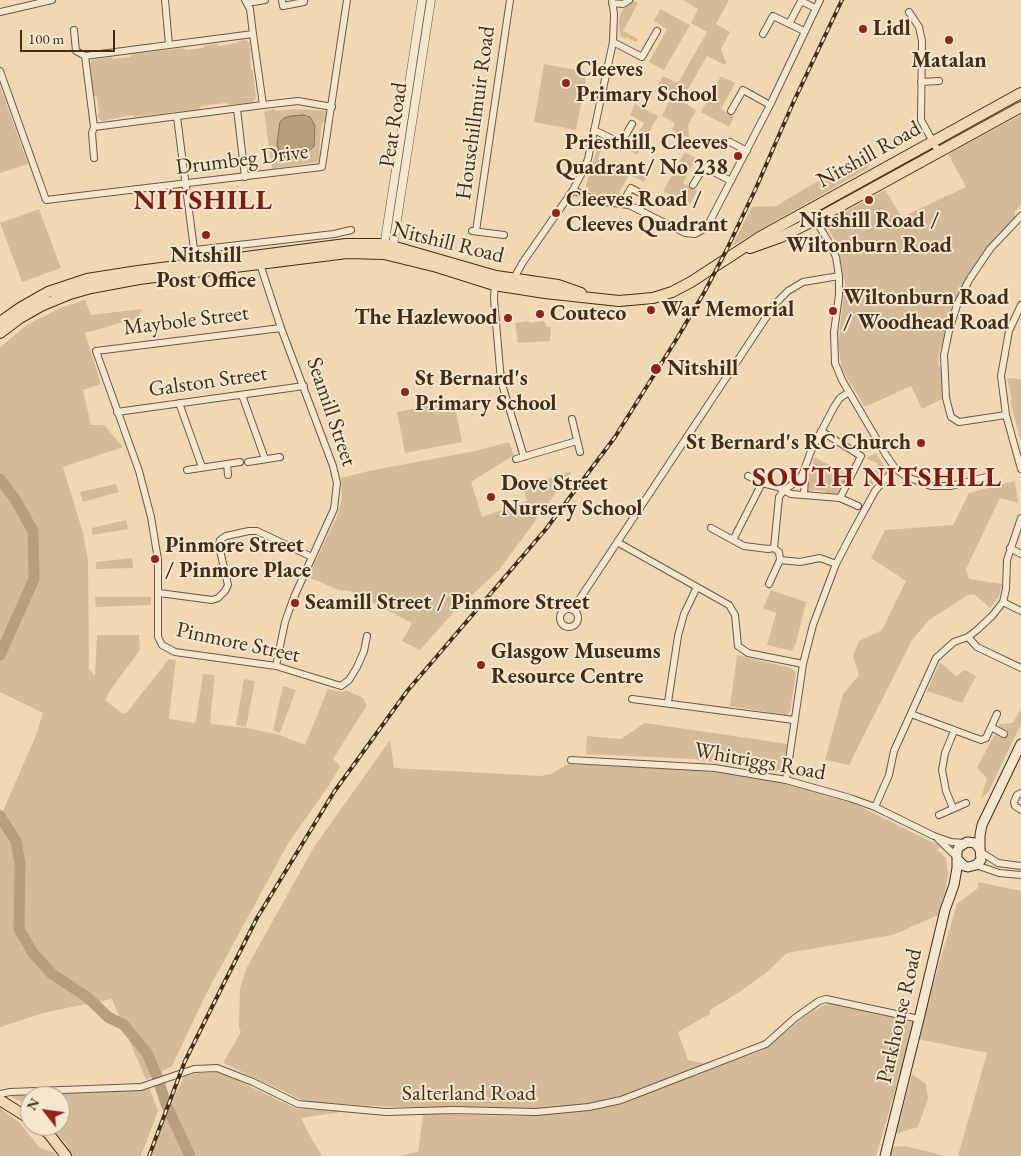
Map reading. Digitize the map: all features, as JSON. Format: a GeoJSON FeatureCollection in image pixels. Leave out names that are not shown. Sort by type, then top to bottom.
{"type":"FeatureCollection","features":[{"type":"Feature","properties":{"kind":"main road","name":"Nitshill Road"},"geometry":{"type":"LineString","coordinates":[[0,333],[32,311],[54,300],[79,291],[116,282],[259,259],[388,250],[495,280],[513,283],[558,285],[596,298],[638,301],[663,296],[691,282],[760,237],[809,209],[1021,93]]}},
{"type":"Feature","properties":{"kind":"main road","name":"Nitshill Road"},"geometry":{"type":"LineString","coordinates":[[737,253],[782,237],[1021,107]]}},
{"type":"Feature","properties":{"kind":"main road","name":"Nitshill Road"},"geometry":{"type":"LineString","coordinates":[[0,322],[48,292],[76,282],[112,274],[197,268]]}},
{"type":"Feature","properties":{"kind":"main road","name":"Parkhouse Road"},"geometry":{"type":"LineString","coordinates":[[885,1156],[943,915],[954,885],[959,847],[966,843],[982,825],[1021,744]]}},
{"type":"Feature","properties":{"kind":"main road","name":"Parkhouse Road"},"geometry":{"type":"LineString","coordinates":[[954,885],[967,870],[981,860],[982,825]]}},
{"type":"Feature","properties":{"kind":"main road"},"geometry":{"type":"LineString","coordinates":[[966,843],[975,843],[981,850]]}},
{"type":"Feature","properties":{"kind":"main road"},"geometry":{"type":"LineString","coordinates":[[957,859],[964,866],[974,866]]}},
{"type":"Feature","properties":{"kind":"main road"},"geometry":{"type":"LineString","coordinates":[[0,1100],[20,1112]]}},
{"type":"Feature","properties":{"kind":"main road"},"geometry":{"type":"LineString","coordinates":[[51,1136],[66,1156]]}},
{"type":"Feature","properties":{"kind":"street"},"geometry":{"type":"LineString","coordinates":[[0,12],[52,0]]}},
{"type":"Feature","properties":{"kind":"street"},"geometry":{"type":"LineString","coordinates":[[165,0],[169,45]]}},
{"type":"Feature","properties":{"kind":"street"},"geometry":{"type":"LineString","coordinates":[[263,105],[250,9],[246,2],[265,0]]}},
{"type":"Feature","properties":{"kind":"street"},"geometry":{"type":"LineString","coordinates":[[282,0],[283,6],[304,2],[304,0]]}},
{"type":"Feature","properties":{"kind":"street"},"geometry":{"type":"LineString","coordinates":[[94,127],[298,101],[332,107],[347,0]]}},
{"type":"Feature","properties":{"kind":"street","name":"Peat Road"},"geometry":{"type":"LineString","coordinates":[[388,250],[422,0]]}},
{"type":"Feature","properties":{"kind":"street","name":"Peat Road"},"geometry":{"type":"LineString","coordinates":[[388,250],[431,0]]}},
{"type":"Feature","properties":{"kind":"street","name":"Househillmuir Road"},"geometry":{"type":"LineString","coordinates":[[504,235],[474,231],[510,0]]}},
{"type":"Feature","properties":{"kind":"street"},"geometry":{"type":"LineString","coordinates":[[513,283],[573,190],[588,159],[613,42],[614,14],[612,2],[624,4],[629,0]]}},
{"type":"Feature","properties":{"kind":"street"},"geometry":{"type":"LineString","coordinates":[[573,190],[597,201],[629,205],[640,209],[685,233],[695,234],[704,229],[747,151],[820,0]]}},
{"type":"Feature","properties":{"kind":"street"},"geometry":{"type":"LineString","coordinates":[[789,24],[802,1],[816,8]]}},
{"type":"Feature","properties":{"kind":"street"},"geometry":{"type":"LineString","coordinates":[[909,12],[919,28],[922,41],[921,120],[938,151]]}},
{"type":"Feature","properties":{"kind":"street"},"geometry":{"type":"LineString","coordinates":[[763,34],[773,16],[804,31]]}},
{"type":"Feature","properties":{"kind":"street"},"geometry":{"type":"LineString","coordinates":[[74,30],[76,50],[85,56],[253,34]]}},
{"type":"Feature","properties":{"kind":"street"},"geometry":{"type":"LineString","coordinates":[[613,42],[642,57],[657,31]]}},
{"type":"Feature","properties":{"kind":"street"},"geometry":{"type":"LineString","coordinates":[[85,56],[94,127],[92,133],[94,158]]}},
{"type":"Feature","properties":{"kind":"street","name":"Drumbeg Drive"},"geometry":{"type":"LineString","coordinates":[[0,71],[46,200],[322,167],[332,107]]}},
{"type":"Feature","properties":{"kind":"street"},"geometry":{"type":"LineString","coordinates":[[921,82],[939,82]]}},
{"type":"Feature","properties":{"kind":"street"},"geometry":{"type":"LineString","coordinates":[[732,111],[742,90],[770,105]]}},
{"type":"Feature","properties":{"kind":"street"},"geometry":{"type":"LineString","coordinates":[[237,109],[245,177]]}},
{"type":"Feature","properties":{"kind":"street"},"geometry":{"type":"LineString","coordinates":[[177,117],[197,268]]}},
{"type":"Feature","properties":{"kind":"street"},"geometry":{"type":"LineString","coordinates":[[594,130],[621,143],[632,124]]}},
{"type":"Feature","properties":{"kind":"street"},"geometry":{"type":"LineString","coordinates":[[730,142],[747,151]]}},
{"type":"Feature","properties":{"kind":"street"},"geometry":{"type":"LineString","coordinates":[[694,185],[704,167],[731,181]]}},
{"type":"Feature","properties":{"kind":"street"},"geometry":{"type":"LineString","coordinates":[[622,204],[631,188],[647,196],[640,209]]}},
{"type":"Feature","properties":{"kind":"street"},"geometry":{"type":"LineString","coordinates":[[809,209],[834,251],[839,276],[839,295],[834,332],[835,363],[849,392],[886,456],[895,468],[907,477],[931,486],[951,486],[986,478]]}},
{"type":"Feature","properties":{"kind":"street"},"geometry":{"type":"LineString","coordinates":[[1006,415],[959,422],[951,417],[946,398],[944,355],[957,305],[969,280],[990,249],[1021,216]]}},
{"type":"Feature","properties":{"kind":"street"},"geometry":{"type":"LineString","coordinates":[[195,250],[334,234],[351,230]]}},
{"type":"Feature","properties":{"kind":"street","name":"Seamill Street"},"geometry":{"type":"LineString","coordinates":[[259,259],[281,328],[334,466],[337,483],[334,509],[289,610],[276,666]]}},
{"type":"Feature","properties":{"kind":"street"},"geometry":{"type":"LineString","coordinates":[[572,609],[776,304],[788,291],[803,282],[839,276]]}},
{"type":"Feature","properties":{"kind":"street"},"geometry":{"type":"LineString","coordinates":[[495,280],[501,381],[524,456]]}},
{"type":"Feature","properties":{"kind":"street"},"geometry":{"type":"LineString","coordinates":[[1021,305],[1009,331],[1001,376],[1006,415],[1021,468]]}},
{"type":"Feature","properties":{"kind":"street","name":"Maybole Street"},"geometry":{"type":"LineString","coordinates":[[96,351],[281,328]]}},
{"type":"Feature","properties":{"kind":"street","name":"Pinmore Street"},"geometry":{"type":"LineString","coordinates":[[96,351],[139,471],[151,517],[158,560],[158,633],[160,642],[165,648],[175,652],[276,666],[300,672],[333,685],[343,686],[349,680],[360,660],[366,645],[367,636]]}},
{"type":"Feature","properties":{"kind":"street","name":"Galston Street"},"geometry":{"type":"LineString","coordinates":[[117,412],[304,386]]}},
{"type":"Feature","properties":{"kind":"street"},"geometry":{"type":"LineString","coordinates":[[774,548],[779,497],[784,490],[799,480],[821,431],[840,398],[849,392]]}},
{"type":"Feature","properties":{"kind":"street"},"geometry":{"type":"LineString","coordinates":[[242,395],[265,459]]}},
{"type":"Feature","properties":{"kind":"street"},"geometry":{"type":"LineString","coordinates":[[179,403],[202,467]]}},
{"type":"Feature","properties":{"kind":"street"},"geometry":{"type":"LineString","coordinates":[[572,419],[580,452]]}},
{"type":"Feature","properties":{"kind":"street"},"geometry":{"type":"LineString","coordinates":[[821,431],[861,456],[840,498]]}},
{"type":"Feature","properties":{"kind":"street"},"geometry":{"type":"LineString","coordinates":[[516,459],[578,441]]}},
{"type":"Feature","properties":{"kind":"street"},"geometry":{"type":"LineString","coordinates":[[248,462],[280,457]]}},
{"type":"Feature","properties":{"kind":"street"},"geometry":{"type":"LineString","coordinates":[[187,470],[240,462]]}},
{"type":"Feature","properties":{"kind":"street"},"geometry":{"type":"LineString","coordinates":[[227,464],[228,475]]}},
{"type":"Feature","properties":{"kind":"street"},"geometry":{"type":"LineString","coordinates":[[786,780],[803,664],[812,625],[836,564],[875,491],[895,468]]}},
{"type":"Feature","properties":{"kind":"street"},"geometry":{"type":"LineString","coordinates":[[803,473],[805,477],[804,495]]}},
{"type":"Feature","properties":{"kind":"street"},"geometry":{"type":"LineString","coordinates":[[748,476],[791,494],[840,498],[858,506]]}},
{"type":"Feature","properties":{"kind":"street"},"geometry":{"type":"LineString","coordinates":[[733,540],[762,483]]}},
{"type":"Feature","properties":{"kind":"street"},"geometry":{"type":"LineString","coordinates":[[875,807],[889,775],[894,751],[936,658],[954,642],[968,636],[992,616],[1003,602],[1006,589],[1007,560],[1021,518]]}},
{"type":"Feature","properties":{"kind":"street"},"geometry":{"type":"LineString","coordinates":[[711,528],[744,546],[774,548],[779,552],[780,560],[770,584]]}},
{"type":"Feature","properties":{"kind":"street"},"geometry":{"type":"LineString","coordinates":[[159,593],[212,600],[218,598],[228,585],[219,546],[220,540],[226,536],[257,531],[312,557]]}},
{"type":"Feature","properties":{"kind":"street"},"geometry":{"type":"LineString","coordinates":[[617,542],[729,605],[735,615],[738,646],[748,653],[803,664]]}},
{"type":"Feature","properties":{"kind":"street"},"geometry":{"type":"LineString","coordinates":[[1010,548],[1021,554]]}},
{"type":"Feature","properties":{"kind":"street"},"geometry":{"type":"LineString","coordinates":[[780,560],[800,562],[820,558],[836,564]]}},
{"type":"Feature","properties":{"kind":"street"},"geometry":{"type":"LineString","coordinates":[[668,702],[678,636],[684,614],[697,587]]}},
{"type":"Feature","properties":{"kind":"street"},"geometry":{"type":"LineString","coordinates":[[1003,602],[1021,611]]}},
{"type":"Feature","properties":{"kind":"street"},"geometry":{"type":"LineString","coordinates":[[968,636],[976,647],[1021,668]]}},
{"type":"Feature","properties":{"kind":"street"},"geometry":{"type":"LineString","coordinates":[[632,699],[668,702],[794,720]]}},
{"type":"Feature","properties":{"kind":"street"},"geometry":{"type":"LineString","coordinates":[[911,714],[981,740],[986,738],[997,714]]}},
{"type":"Feature","properties":{"kind":"street"},"geometry":{"type":"LineString","coordinates":[[991,727],[1004,734]]}},
{"type":"Feature","properties":{"kind":"street"},"geometry":{"type":"LineString","coordinates":[[953,808],[946,791],[942,770],[944,753],[954,731]]}},
{"type":"Feature","properties":{"kind":"street","name":"Whitriggs Road"},"geometry":{"type":"LineString","coordinates":[[571,760],[715,768],[786,780],[818,788],[875,807],[934,836],[951,842],[966,843]]}},
{"type":"Feature","properties":{"kind":"street"},"geometry":{"type":"LineString","coordinates":[[1021,793],[1017,795],[1014,802],[1015,806],[1021,810]]}},
{"type":"Feature","properties":{"kind":"street"},"geometry":{"type":"LineString","coordinates":[[939,815],[966,803]]}},
{"type":"Feature","properties":{"kind":"street","name":"Whitriggs Road"},"geometry":{"type":"LineString","coordinates":[[934,836],[957,859]]}},
{"type":"Feature","properties":{"kind":"street"},"geometry":{"type":"LineString","coordinates":[[981,850],[998,863],[1021,866]]}},
{"type":"Feature","properties":{"kind":"street"},"geometry":{"type":"LineString","coordinates":[[974,866],[1021,875]]}},
{"type":"Feature","properties":{"kind":"street","name":"Salterland Road"},"geometry":{"type":"LineString","coordinates":[[0,1094],[131,1087],[156,1082],[194,1069],[217,1068],[298,1104],[386,1112],[452,1110],[536,1112],[589,1107],[620,1100],[766,1044],[795,1018],[819,1001],[826,999],[919,1019]]}},
{"type":"Feature","properties":{"kind":"shaded area"},"geometry":{"type":"Polygon","coordinates":[[[633,0],[638,3],[623,31],[638,39],[636,42],[620,36],[619,20],[622,10],[633,0]]]}},
{"type":"Feature","properties":{"kind":"shaded area"},"geometry":{"type":"Polygon","coordinates":[[[683,0],[729,0],[716,24],[730,32],[721,49],[726,62],[725,65],[707,56],[686,93],[683,92],[680,100],[696,110],[688,125],[689,138],[672,130],[675,123],[662,116],[670,99],[655,91],[663,76],[678,83],[707,32],[691,23],[698,9],[683,0]]]}},
{"type":"Feature","properties":{"kind":"shaded area"},"geometry":{"type":"Polygon","coordinates":[[[660,9],[690,25],[664,70],[649,62],[667,29],[654,21],[660,9]]]}},
{"type":"Feature","properties":{"kind":"shaded area"},"geometry":{"type":"Polygon","coordinates":[[[246,40],[250,43],[251,69],[253,71],[256,98],[252,103],[228,105],[226,103],[202,106],[199,109],[135,117],[132,115],[102,121],[98,118],[97,97],[93,95],[90,65],[92,60],[130,57],[133,54],[183,48],[186,50],[203,48],[205,45],[217,44],[219,46],[246,40]]]}},
{"type":"Feature","properties":{"kind":"shaded area"},"geometry":{"type":"Polygon","coordinates":[[[544,64],[587,72],[576,130],[534,122],[544,64]]]}},
{"type":"Feature","properties":{"kind":"shaded area"},"geometry":{"type":"Polygon","coordinates":[[[721,76],[735,83],[721,109],[734,117],[729,127],[701,112],[721,76]]]}},
{"type":"Feature","properties":{"kind":"shaded area"},"geometry":{"type":"Polygon","coordinates":[[[0,86],[28,164],[0,173],[0,86]]]}},
{"type":"Feature","properties":{"kind":"shaded area"},"geometry":{"type":"Polygon","coordinates":[[[635,104],[658,116],[637,155],[629,150],[644,123],[630,115],[635,104]]]}},
{"type":"Feature","properties":{"kind":"shaded area"},"geometry":{"type":"Polygon","coordinates":[[[273,109],[276,111],[295,109],[326,111],[325,122],[322,124],[318,162],[272,169],[264,112],[273,109]]]}},
{"type":"Feature","properties":{"kind":"shaded area"},"geometry":{"type":"Polygon","coordinates":[[[304,115],[310,117],[315,126],[314,146],[303,158],[284,157],[279,152],[277,144],[280,122],[284,118],[304,115]]]}},
{"type":"Feature","properties":{"kind":"shaded area"},"geometry":{"type":"Polygon","coordinates":[[[1021,115],[1021,205],[1015,211],[1015,218],[984,253],[968,277],[944,344],[940,348],[938,365],[942,370],[942,399],[922,409],[911,386],[865,407],[842,370],[838,344],[845,284],[838,246],[827,227],[829,220],[885,190],[902,217],[966,187],[948,154],[1021,115]]]}},
{"type":"Feature","properties":{"kind":"shaded area"},"geometry":{"type":"Polygon","coordinates":[[[599,142],[605,142],[598,158],[628,173],[634,163],[650,171],[644,182],[629,175],[619,193],[624,195],[622,198],[598,197],[589,191],[586,186],[599,142]]]}},
{"type":"Feature","properties":{"kind":"shaded area"},"geometry":{"type":"Polygon","coordinates":[[[685,152],[696,158],[683,183],[697,191],[689,206],[663,191],[685,152]]]}},
{"type":"Feature","properties":{"kind":"shaded area"},"geometry":{"type":"Polygon","coordinates":[[[865,153],[870,159],[868,168],[732,246],[752,207],[776,206],[865,153]]]}},
{"type":"Feature","properties":{"kind":"shaded area"},"geometry":{"type":"Polygon","coordinates":[[[39,209],[61,268],[22,282],[0,223],[39,209]]]}},
{"type":"Feature","properties":{"kind":"shaded area"},"geometry":{"type":"Polygon","coordinates":[[[85,300],[91,315],[142,309],[138,318],[85,333],[101,384],[83,390],[91,425],[104,425],[123,447],[63,467],[83,533],[88,560],[89,669],[95,676],[97,635],[139,635],[140,650],[105,700],[123,714],[127,712],[169,659],[176,660],[170,719],[194,723],[196,721],[203,674],[215,675],[211,724],[248,728],[280,735],[305,745],[328,689],[342,692],[346,690],[363,698],[366,704],[333,759],[340,766],[330,784],[289,842],[206,994],[172,1066],[146,1080],[112,999],[47,1012],[0,1027],[0,809],[3,811],[36,735],[43,713],[0,692],[0,347],[27,325],[60,308],[85,300]]]}},
{"type":"Feature","properties":{"kind":"shaded area"},"geometry":{"type":"Polygon","coordinates":[[[529,321],[529,323],[544,321],[547,327],[551,327],[550,341],[518,343],[515,323],[529,321]]]}},
{"type":"Feature","properties":{"kind":"shaded area"},"geometry":{"type":"Polygon","coordinates":[[[1007,378],[1021,379],[1021,442],[1010,401],[1012,399],[1007,378]]]}},
{"type":"Feature","properties":{"kind":"shaded area"},"geometry":{"type":"Polygon","coordinates":[[[454,400],[462,442],[405,453],[397,412],[454,400]]]}},
{"type":"Feature","properties":{"kind":"shaded area"},"geometry":{"type":"Polygon","coordinates":[[[509,442],[514,455],[471,482],[482,517],[527,501],[523,487],[572,471],[499,570],[454,612],[420,650],[402,641],[412,623],[350,591],[339,590],[308,577],[337,516],[342,499],[341,478],[475,451],[509,442]]]}},
{"type":"Feature","properties":{"kind":"shaded area"},"geometry":{"type":"Polygon","coordinates":[[[876,453],[884,469],[871,487],[867,485],[878,464],[866,458],[876,453]]]}},
{"type":"Feature","properties":{"kind":"shaded area"},"geometry":{"type":"Polygon","coordinates":[[[814,457],[848,475],[838,495],[814,490],[806,492],[807,474],[810,472],[814,457]]]}},
{"type":"Feature","properties":{"kind":"shaded area"},"geometry":{"type":"Polygon","coordinates":[[[1015,481],[1018,503],[1000,498],[966,569],[969,579],[1002,584],[999,596],[990,608],[974,594],[968,595],[929,620],[912,640],[849,765],[825,760],[843,694],[859,675],[853,656],[859,641],[882,630],[906,581],[871,558],[885,530],[953,525],[969,493],[1015,481]]]}},
{"type":"Feature","properties":{"kind":"shaded area"},"geometry":{"type":"Polygon","coordinates":[[[116,484],[119,492],[83,502],[80,492],[116,484]]]}},
{"type":"Feature","properties":{"kind":"shaded area"},"geometry":{"type":"Polygon","coordinates":[[[126,520],[128,529],[92,535],[92,528],[126,520]]]}},
{"type":"Feature","properties":{"kind":"shaded area"},"geometry":{"type":"Polygon","coordinates":[[[132,558],[133,568],[96,569],[96,562],[132,558]]]}},
{"type":"Feature","properties":{"kind":"shaded area"},"geometry":{"type":"Polygon","coordinates":[[[771,590],[806,602],[796,643],[792,651],[767,645],[776,613],[763,608],[771,590]]]}},
{"type":"Feature","properties":{"kind":"shaded area"},"geometry":{"type":"Polygon","coordinates":[[[95,597],[151,597],[151,605],[96,607],[95,597]]]}},
{"type":"Feature","properties":{"kind":"shaded area"},"geometry":{"type":"Polygon","coordinates":[[[737,655],[791,668],[796,673],[790,712],[786,715],[730,706],[737,655]]]}},
{"type":"Feature","properties":{"kind":"shaded area"},"geometry":{"type":"Polygon","coordinates":[[[940,662],[956,676],[965,670],[976,676],[962,703],[927,691],[940,662]]]}},
{"type":"Feature","properties":{"kind":"shaded area"},"geometry":{"type":"Polygon","coordinates":[[[244,679],[255,681],[246,727],[236,725],[244,679]]]}},
{"type":"Feature","properties":{"kind":"shaded area"},"geometry":{"type":"Polygon","coordinates":[[[283,686],[296,690],[280,733],[273,730],[283,686]]]}},
{"type":"Feature","properties":{"kind":"shaded area"},"geometry":{"type":"Polygon","coordinates":[[[1021,708],[1021,724],[989,791],[981,799],[987,778],[977,768],[1000,724],[1013,723],[1021,708]]]}},
{"type":"Feature","properties":{"kind":"shaded area"},"geometry":{"type":"Polygon","coordinates":[[[645,723],[788,744],[782,769],[776,772],[693,759],[586,754],[587,736],[621,739],[645,723]]]}},
{"type":"Feature","properties":{"kind":"shaded area"},"geometry":{"type":"Polygon","coordinates":[[[390,740],[394,768],[540,776],[551,774],[568,764],[668,767],[755,776],[825,794],[853,803],[940,846],[937,850],[946,858],[948,874],[946,888],[938,915],[893,935],[787,953],[766,973],[710,1010],[710,1014],[678,1032],[688,1060],[706,1064],[627,1095],[591,1105],[530,1109],[395,1107],[306,1102],[223,1063],[241,1032],[239,1027],[240,988],[247,967],[314,847],[390,740]]]}},
{"type":"Feature","properties":{"kind":"shaded area"},"geometry":{"type":"Polygon","coordinates":[[[978,882],[1021,891],[1021,1156],[958,1156],[987,1053],[917,1039],[957,904],[978,888],[978,882]]]}},
{"type":"Feature","properties":{"kind":"shaded area"},"geometry":{"type":"Polygon","coordinates":[[[833,1002],[915,1023],[876,1156],[398,1156],[418,1152],[423,1114],[521,1116],[618,1103],[764,1050],[804,1017],[822,1006],[833,1002]]]}},
{"type":"Feature","properties":{"kind":"shaded area"},"geometry":{"type":"Polygon","coordinates":[[[220,1072],[297,1109],[347,1111],[301,1118],[322,1156],[196,1156],[170,1105],[184,1077],[198,1073],[220,1072]]]}},
{"type":"Feature","properties":{"kind":"shaded area"},"geometry":{"type":"Polygon","coordinates":[[[912,1074],[926,1084],[928,1098],[918,1127],[896,1134],[912,1074]]]}},
{"type":"Feature","properties":{"kind":"shaded area"},"geometry":{"type":"Polygon","coordinates":[[[149,1087],[158,1111],[141,1156],[73,1156],[59,1136],[70,1136],[70,1093],[149,1087]]]}},
{"type":"Feature","properties":{"kind":"shaded area"},"geometry":{"type":"Polygon","coordinates":[[[11,1096],[20,1096],[20,1101],[11,1096]]]}},
{"type":"Feature","properties":{"kind":"shaded area"},"geometry":{"type":"Polygon","coordinates":[[[0,1108],[20,1123],[20,1136],[30,1136],[40,1148],[54,1153],[56,1156],[0,1156],[0,1108]]]}},
{"type":"Feature","properties":{"kind":"shaded area"},"geometry":{"type":"Polygon","coordinates":[[[166,1115],[187,1156],[151,1156],[166,1115]]]}},
{"type":"Feature","properties":{"kind":"shaded area"},"geometry":{"type":"Polygon","coordinates":[[[905,1146],[946,1156],[890,1156],[892,1147],[905,1146]]]}},
{"type":"Feature","properties":{"kind":"waterway"},"geometry":{"type":"LineString","coordinates":[[0,479],[15,499],[33,531],[34,579],[0,655]]}},
{"type":"Feature","properties":{"kind":"waterway"},"geometry":{"type":"LineString","coordinates":[[0,816],[16,841],[20,864],[19,929],[33,953],[52,974],[87,997],[108,1017],[124,1025],[147,1053],[166,1104],[190,1156]]}},
{"type":"Feature","properties":{"kind":"railway"},"geometry":{"type":"LineString","coordinates":[[149,1156],[185,1061],[257,918],[334,792],[408,690],[546,529],[615,437],[676,340],[726,251],[842,0]]}},
{"type":"Feature","properties":{"kind":"place","name":"Lidl"},"geometry":{"type":"Point","coordinates":[863,29]}},
{"type":"Feature","properties":{"kind":"place","name":"Matalan"},"geometry":{"type":"Point","coordinates":[949,40]}},
{"type":"Feature","properties":{"kind":"place","name":"Cleeves Primary School"},"geometry":{"type":"Point","coordinates":[566,83]}},
{"type":"Feature","properties":{"kind":"place","name":"Priesthill, Cleeves Quadrant/ No 238"},"geometry":{"type":"Point","coordinates":[738,156]}},
{"type":"Feature","properties":{"kind":"place","name":"Nitshill Road / Wiltonburn Road"},"geometry":{"type":"Point","coordinates":[869,200]}},
{"type":"Feature","properties":{"kind":"place","name":"Cleeves Road / Cleeves Quadrant"},"geometry":{"type":"Point","coordinates":[556,213]}},
{"type":"Feature","properties":{"kind":"place","name":"Nitshill Post Office"},"geometry":{"type":"Point","coordinates":[206,235]}},
{"type":"Feature","properties":{"kind":"place","name":"War Memorial"},"geometry":{"type":"Point","coordinates":[651,310]}},
{"type":"Feature","properties":{"kind":"place","name":"Wiltonburn Road / Woodhead Road"},"geometry":{"type":"Point","coordinates":[833,311]}},
{"type":"Feature","properties":{"kind":"place","name":"Couteco"},"geometry":{"type":"Point","coordinates":[540,314]}},
{"type":"Feature","properties":{"kind":"place","name":"The Hazlewood"},"geometry":{"type":"Point","coordinates":[508,318]}},
{"type":"Feature","properties":{"kind":"place","name":"Nitshill"},"geometry":{"type":"Point","coordinates":[656,369]}},
{"type":"Feature","properties":{"kind":"place","name":"St Bernard's Primary School"},"geometry":{"type":"Point","coordinates":[405,392]}},
{"type":"Feature","properties":{"kind":"place","name":"St Bernard's RC Church"},"geometry":{"type":"Point","coordinates":[921,443]}},
{"type":"Feature","properties":{"kind":"place","name":"Dove Street Nursery School"},"geometry":{"type":"Point","coordinates":[491,497]}},
{"type":"Feature","properties":{"kind":"place","name":"Pinmore Street / Pinmore Place"},"geometry":{"type":"Point","coordinates":[155,559]}},
{"type":"Feature","properties":{"kind":"place","name":"Seamill Street / Pinmore Street"},"geometry":{"type":"Point","coordinates":[295,603]}},
{"type":"Feature","properties":{"kind":"place","name":"Glasgow Museums Resource Centre"},"geometry":{"type":"Point","coordinates":[481,665]}},
{"type":"Feature","properties":{"kind":"district","name":"NITSHILL"},"geometry":{"type":"Point","coordinates":[203,201]}},
{"type":"Feature","properties":{"kind":"district","name":"SOUTH NITSHILL"},"geometry":{"type":"Point","coordinates":[877,478]}}]}
